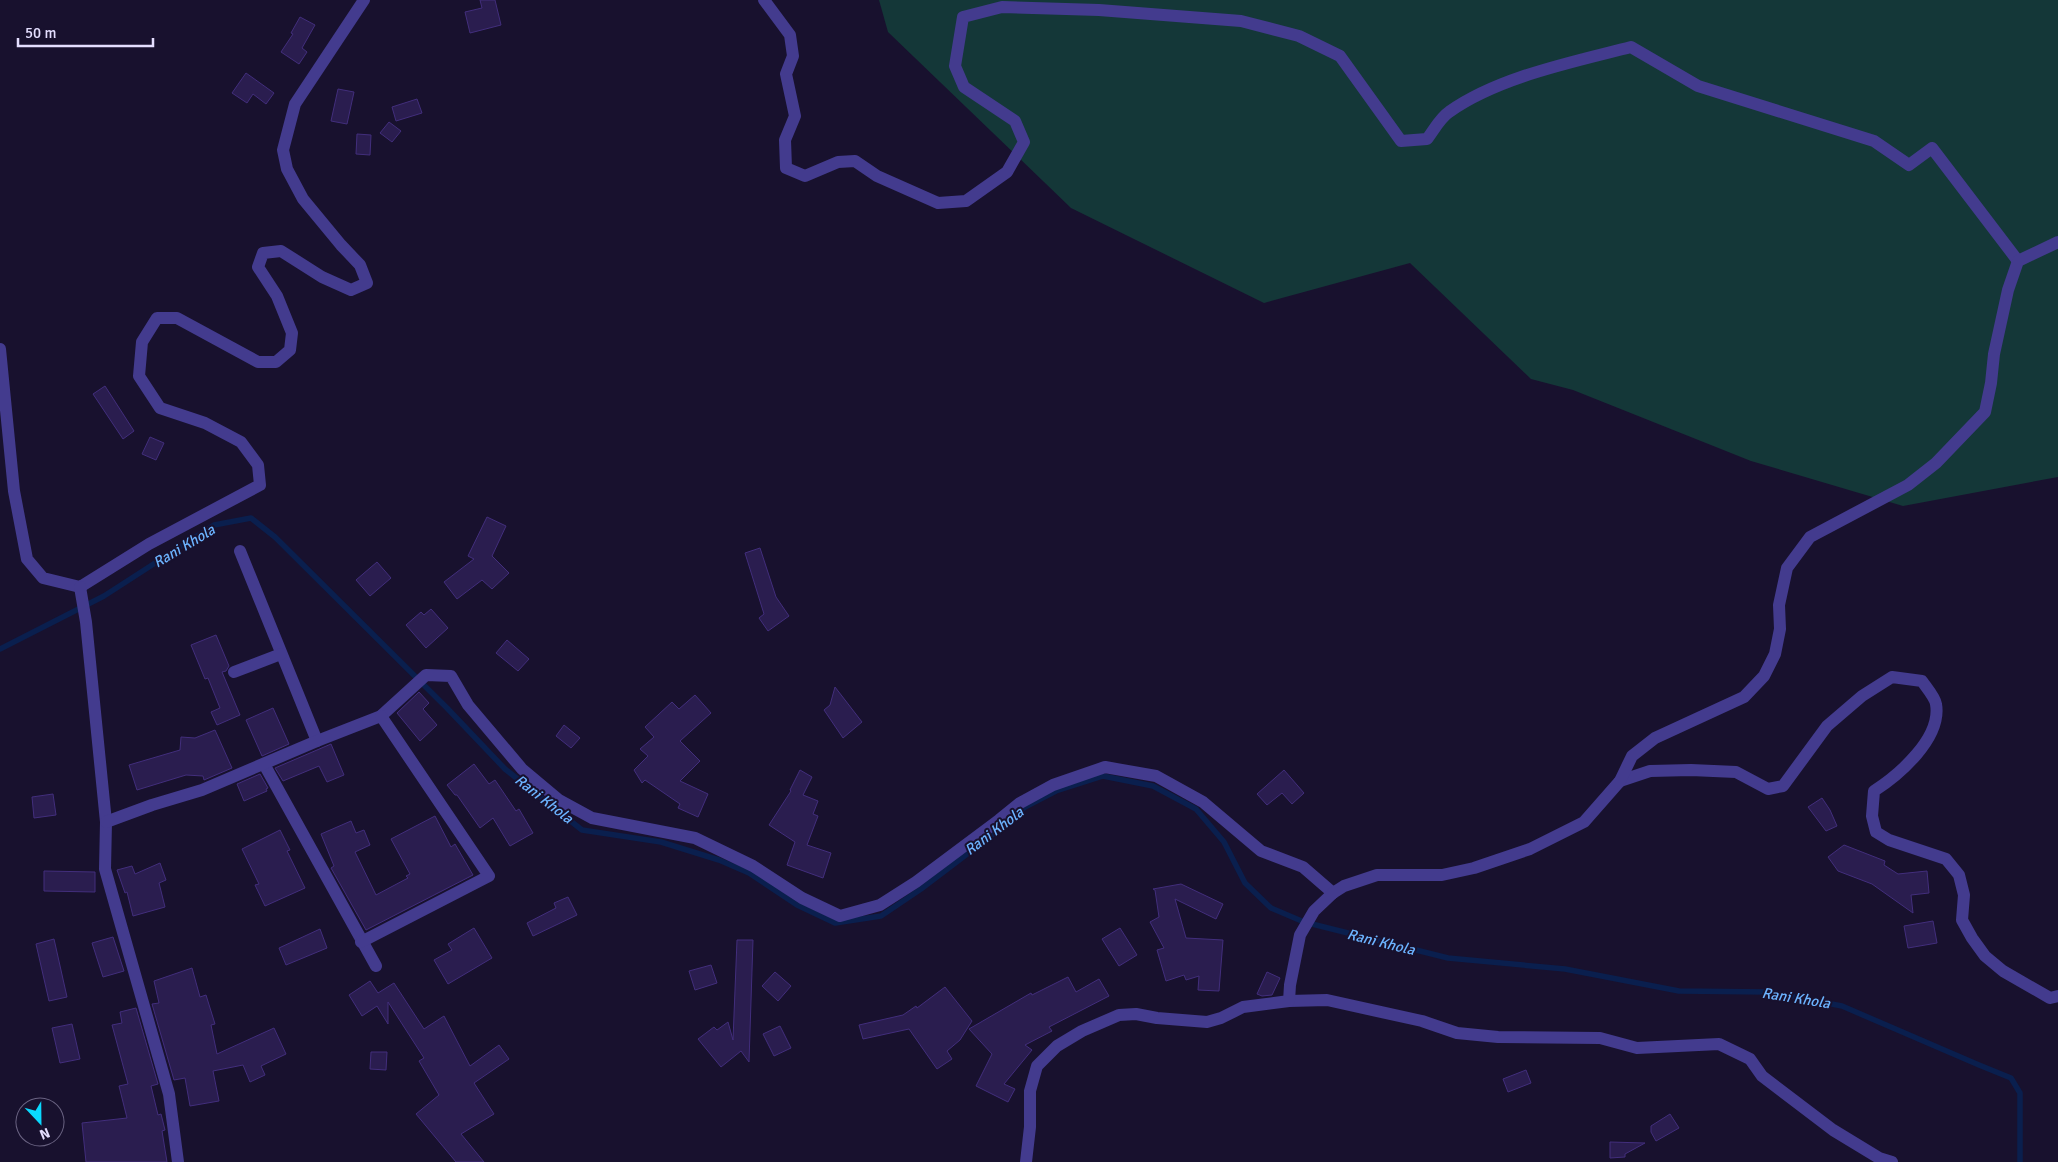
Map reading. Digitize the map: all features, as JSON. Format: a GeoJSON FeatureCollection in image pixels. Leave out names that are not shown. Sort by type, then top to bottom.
{"type":"FeatureCollection","features":[{"type":"Feature","properties":{"kind":"street"},"geometry":{"type":"LineString","coordinates":[[0,350],[14,491],[27,559],[43,578],[80,587],[149,544],[260,485],[258,465],[241,442],[205,423],[160,408],[139,376],[142,342],[157,318],[177,318],[258,362],[276,362],[290,350],[292,333],[277,296],[258,267],[263,253],[281,252],[322,277],[351,290],[368,284],[360,265],[303,199],[287,169],[283,150],[294,104],[364,0]]}},
{"type":"Feature","properties":{"kind":"street"},"geometry":{"type":"LineString","coordinates":[[764,0],[790,36],[793,56],[786,74],[795,116],[785,140],[786,168],[805,176],[838,162],[855,161],[877,176],[938,203],[966,201],[1007,172],[1024,142],[1016,121],[964,87],[956,66],[963,18],[1002,7],[1099,10],[1241,21],[1299,36],[1340,56],[1401,141],[1427,139],[1447,113],[1486,90],[1559,66],[1630,47],[1698,86],[1874,141],[1909,165],[1932,148],[2018,261]]}},
{"type":"Feature","properties":{"kind":"street"},"geometry":{"type":"LineString","coordinates":[[1288,1001],[1300,935],[1314,911],[1333,893],[1344,886],[1377,875],[1442,876],[1474,868],[1530,849],[1584,822],[1620,781],[1632,756],[1642,747],[1661,735],[1744,697],[1764,676],[1775,654],[1780,629],[1779,605],[1787,568],[1810,538],[1908,485],[1936,463],[1985,412],[1994,354],[2008,290],[2018,261],[2058,242]]}},
{"type":"Feature","properties":{"kind":"street"},"geometry":{"type":"LineString","coordinates":[[240,551],[317,741]]}},
{"type":"Feature","properties":{"kind":"street"},"geometry":{"type":"LineString","coordinates":[[80,587],[86,622],[106,822],[105,868],[168,1094],[178,1162]]}},
{"type":"Feature","properties":{"kind":"street"},"geometry":{"type":"LineString","coordinates":[[234,672],[281,654]]}},
{"type":"Feature","properties":{"kind":"street"},"geometry":{"type":"LineString","coordinates":[[106,822],[152,804],[202,790],[381,716],[426,675],[451,676],[468,705],[522,769],[559,800],[592,818],[695,838],[753,866],[802,898],[840,916],[880,905],[916,882],[1020,803],[1052,785],[1106,767],[1156,776],[1203,802],[1261,851],[1303,867],[1333,893]]}},
{"type":"Feature","properties":{"kind":"street"},"geometry":{"type":"LineString","coordinates":[[1620,781],[1650,771],[1691,770],[1736,772],[1768,789],[1783,786],[1827,726],[1862,696],[1892,677],[1922,681],[1936,703],[1935,725],[1914,760],[1894,778],[1874,791],[1872,816],[1876,832],[1889,840],[1946,859],[1959,875],[1964,895],[1962,920],[1985,956],[2002,971],[2023,984],[2050,998],[2058,996]]}},
{"type":"Feature","properties":{"kind":"street"},"geometry":{"type":"LineString","coordinates":[[361,942],[489,876],[381,716]]}},
{"type":"Feature","properties":{"kind":"street"},"geometry":{"type":"LineString","coordinates":[[264,764],[376,966]]}},
{"type":"Feature","properties":{"kind":"street"},"geometry":{"type":"LineString","coordinates":[[1026,1162],[1030,1127],[1030,1091],[1037,1066],[1057,1046],[1082,1031],[1119,1015],[1136,1014],[1157,1018],[1207,1022],[1221,1018],[1244,1007],[1288,1001],[1327,1000],[1422,1021],[1457,1033],[1505,1037],[1600,1038],[1637,1048],[1718,1044],[1750,1059],[1762,1076],[1833,1130],[1879,1158],[1892,1162]]}},
{"type":"Feature","properties":{"kind":"green space"},"geometry":{"type":"Polygon","coordinates":[[[879,0],[2058,0],[2058,477],[1903,506],[1751,461],[1573,390],[1531,379],[1410,263],[1264,303],[1071,208],[888,32],[879,0]]]}},
{"type":"Feature","properties":{"kind":"building"},"geometry":{"type":"Polygon","coordinates":[[[480,0],[495,0],[501,25],[470,33],[465,12],[482,8],[480,0]]]}},
{"type":"Feature","properties":{"kind":"building"},"geometry":{"type":"Polygon","coordinates":[[[300,17],[315,25],[302,48],[307,52],[299,64],[281,52],[293,34],[291,33],[300,17]]]}},
{"type":"Feature","properties":{"kind":"building"},"geometry":{"type":"Polygon","coordinates":[[[246,73],[274,93],[266,104],[253,94],[247,103],[232,93],[246,73]]]}},
{"type":"Feature","properties":{"kind":"building"},"geometry":{"type":"Polygon","coordinates":[[[338,89],[354,92],[347,124],[331,121],[338,89]]]}},
{"type":"Feature","properties":{"kind":"building"},"geometry":{"type":"Polygon","coordinates":[[[417,99],[422,113],[396,121],[392,107],[417,99]]]}},
{"type":"Feature","properties":{"kind":"building"},"geometry":{"type":"Polygon","coordinates":[[[389,122],[401,131],[392,142],[380,133],[389,122]]]}},
{"type":"Feature","properties":{"kind":"building"},"geometry":{"type":"Polygon","coordinates":[[[357,134],[371,135],[370,155],[356,154],[357,134]]]}},
{"type":"Feature","properties":{"kind":"building"},"geometry":{"type":"Polygon","coordinates":[[[105,386],[134,431],[123,439],[93,394],[105,386]]]}},
{"type":"Feature","properties":{"kind":"building"},"geometry":{"type":"Polygon","coordinates":[[[150,437],[164,443],[156,460],[142,454],[150,437]]]}},
{"type":"Feature","properties":{"kind":"building"},"geometry":{"type":"Polygon","coordinates":[[[487,517],[506,526],[492,556],[509,573],[492,589],[482,580],[457,599],[444,582],[474,559],[468,556],[487,517]]]}},
{"type":"Feature","properties":{"kind":"building"},"geometry":{"type":"Polygon","coordinates":[[[760,548],[776,597],[789,616],[768,631],[759,618],[764,614],[745,553],[760,548]]]}},
{"type":"Feature","properties":{"kind":"building"},"geometry":{"type":"Polygon","coordinates":[[[377,562],[391,578],[370,596],[356,580],[377,562]]]}},
{"type":"Feature","properties":{"kind":"building"},"geometry":{"type":"Polygon","coordinates":[[[431,609],[448,628],[426,648],[406,625],[421,612],[424,615],[431,609]]]}},
{"type":"Feature","properties":{"kind":"building"},"geometry":{"type":"Polygon","coordinates":[[[216,635],[229,666],[226,671],[222,672],[240,715],[217,725],[211,712],[220,708],[208,678],[205,679],[191,645],[216,635]]]}},
{"type":"Feature","properties":{"kind":"building"},"geometry":{"type":"Polygon","coordinates":[[[507,640],[529,659],[518,671],[496,653],[507,640]]]}},
{"type":"Feature","properties":{"kind":"building"},"geometry":{"type":"Polygon","coordinates":[[[835,687],[862,722],[843,738],[824,710],[830,705],[835,687]]]}},
{"type":"Feature","properties":{"kind":"building"},"geometry":{"type":"Polygon","coordinates":[[[419,692],[429,703],[423,709],[437,725],[420,741],[397,713],[419,692]]]}},
{"type":"Feature","properties":{"kind":"building"},"geometry":{"type":"Polygon","coordinates":[[[695,695],[711,713],[680,741],[700,761],[680,781],[708,794],[698,817],[678,808],[680,804],[645,780],[642,783],[634,770],[648,756],[640,749],[654,737],[645,727],[672,702],[679,709],[695,695]]]}},
{"type":"Feature","properties":{"kind":"building"},"geometry":{"type":"Polygon","coordinates":[[[273,708],[289,744],[262,756],[246,720],[273,708]]]}},
{"type":"Feature","properties":{"kind":"building"},"geometry":{"type":"Polygon","coordinates":[[[564,725],[580,738],[571,748],[556,736],[564,725]]]}},
{"type":"Feature","properties":{"kind":"building"},"geometry":{"type":"Polygon","coordinates":[[[215,730],[232,768],[204,780],[203,776],[186,775],[137,790],[129,765],[180,750],[181,737],[195,738],[215,730]]]}},
{"type":"Feature","properties":{"kind":"building"},"geometry":{"type":"Polygon","coordinates":[[[331,744],[344,775],[327,782],[319,766],[283,781],[275,768],[331,744]]]}},
{"type":"Feature","properties":{"kind":"building"},"geometry":{"type":"Polygon","coordinates":[[[474,764],[489,784],[495,780],[516,811],[519,809],[533,833],[510,846],[493,818],[480,828],[457,795],[447,785],[474,764]]]}},
{"type":"Feature","properties":{"kind":"building"},"geometry":{"type":"Polygon","coordinates":[[[800,770],[812,777],[803,795],[818,801],[813,814],[818,816],[807,845],[831,853],[823,878],[787,865],[795,842],[769,825],[791,791],[800,770]]]}},
{"type":"Feature","properties":{"kind":"building"},"geometry":{"type":"Polygon","coordinates":[[[1284,770],[1304,793],[1292,804],[1282,793],[1267,805],[1257,794],[1284,770]]]}},
{"type":"Feature","properties":{"kind":"building"},"geometry":{"type":"Polygon","coordinates":[[[260,774],[268,788],[266,789],[267,791],[244,801],[237,784],[260,774]]]}},
{"type":"Feature","properties":{"kind":"building"},"geometry":{"type":"Polygon","coordinates":[[[53,794],[56,815],[34,818],[32,797],[53,794]]]}},
{"type":"Feature","properties":{"kind":"building"},"geometry":{"type":"Polygon","coordinates":[[[1822,798],[1837,826],[1826,831],[1808,807],[1822,798]]]}},
{"type":"Feature","properties":{"kind":"building"},"geometry":{"type":"Polygon","coordinates":[[[435,816],[451,847],[455,844],[473,875],[366,930],[331,868],[334,866],[321,834],[351,821],[356,833],[364,830],[370,845],[355,852],[376,895],[408,878],[406,876],[410,874],[391,839],[435,816]]]}},
{"type":"Feature","properties":{"kind":"building"},"geometry":{"type":"Polygon","coordinates":[[[280,830],[290,850],[287,851],[305,888],[265,906],[255,885],[259,884],[242,849],[280,830]]]}},
{"type":"Feature","properties":{"kind":"building"},"geometry":{"type":"Polygon","coordinates":[[[1844,845],[1885,861],[1884,865],[1898,874],[1927,871],[1929,893],[1911,895],[1913,913],[1872,884],[1838,871],[1828,857],[1844,845]]]}},
{"type":"Feature","properties":{"kind":"building"},"geometry":{"type":"Polygon","coordinates":[[[160,863],[166,880],[159,883],[165,907],[133,916],[127,892],[125,893],[117,870],[132,866],[135,874],[160,863]]]}},
{"type":"Feature","properties":{"kind":"building"},"geometry":{"type":"Polygon","coordinates":[[[44,871],[95,872],[95,892],[44,891],[44,871]]]}},
{"type":"Feature","properties":{"kind":"building"},"geometry":{"type":"Polygon","coordinates":[[[1181,884],[1223,904],[1216,919],[1175,899],[1186,938],[1223,940],[1219,991],[1198,990],[1199,976],[1186,980],[1184,975],[1166,981],[1157,950],[1164,948],[1150,922],[1159,917],[1155,890],[1153,889],[1181,884]]]}},
{"type":"Feature","properties":{"kind":"building"},"geometry":{"type":"Polygon","coordinates":[[[568,897],[577,915],[533,936],[527,923],[556,908],[554,903],[568,897]]]}},
{"type":"Feature","properties":{"kind":"building"},"geometry":{"type":"Polygon","coordinates":[[[1933,921],[1937,943],[1908,948],[1904,926],[1933,921]]]}},
{"type":"Feature","properties":{"kind":"building"},"geometry":{"type":"Polygon","coordinates":[[[474,928],[492,958],[448,984],[434,960],[452,950],[448,944],[474,928]]]}},
{"type":"Feature","properties":{"kind":"building"},"geometry":{"type":"Polygon","coordinates":[[[1120,928],[1137,955],[1119,966],[1102,939],[1120,928]]]}},
{"type":"Feature","properties":{"kind":"building"},"geometry":{"type":"Polygon","coordinates":[[[320,929],[327,948],[286,965],[279,948],[320,929]]]}},
{"type":"Feature","properties":{"kind":"building"},"geometry":{"type":"Polygon","coordinates":[[[113,937],[124,971],[103,977],[92,943],[113,937]]]}},
{"type":"Feature","properties":{"kind":"building"},"geometry":{"type":"Polygon","coordinates":[[[54,939],[67,997],[49,1001],[36,944],[54,939]]]}},
{"type":"Feature","properties":{"kind":"building"},"geometry":{"type":"Polygon","coordinates":[[[737,940],[753,940],[749,1062],[741,1051],[721,1067],[698,1039],[714,1027],[717,1030],[728,1022],[733,1040],[737,940]]]}},
{"type":"Feature","properties":{"kind":"building"},"geometry":{"type":"Polygon","coordinates":[[[711,965],[717,983],[695,990],[689,971],[711,965]]]}},
{"type":"Feature","properties":{"kind":"building"},"geometry":{"type":"Polygon","coordinates":[[[192,968],[200,997],[206,995],[215,1024],[211,1025],[217,1054],[274,1028],[286,1054],[261,1066],[265,1075],[250,1082],[243,1065],[213,1071],[219,1101],[190,1106],[185,1078],[174,1080],[152,1004],[159,1003],[154,981],[192,968]]]}},
{"type":"Feature","properties":{"kind":"building"},"geometry":{"type":"Polygon","coordinates":[[[775,972],[791,986],[778,1001],[762,986],[775,972]]]}},
{"type":"Feature","properties":{"kind":"building"},"geometry":{"type":"Polygon","coordinates":[[[1267,972],[1280,978],[1272,995],[1262,996],[1257,994],[1267,972]]]}},
{"type":"Feature","properties":{"kind":"building"},"geometry":{"type":"Polygon","coordinates":[[[1068,977],[1076,992],[1099,979],[1109,996],[1049,1027],[1052,1031],[1025,1045],[1032,1050],[1004,1084],[1015,1089],[1008,1102],[976,1086],[992,1054],[969,1029],[1031,993],[1032,995],[1068,977]]]}},
{"type":"Feature","properties":{"kind":"building"},"geometry":{"type":"Polygon","coordinates":[[[370,981],[378,993],[394,983],[424,1029],[444,1016],[470,1066],[499,1045],[509,1059],[474,1083],[494,1114],[461,1134],[484,1162],[456,1162],[416,1114],[439,1095],[419,1061],[424,1058],[388,1002],[388,1024],[377,1006],[362,1016],[349,995],[370,981]]]}},
{"type":"Feature","properties":{"kind":"building"},"geometry":{"type":"Polygon","coordinates":[[[945,987],[972,1021],[960,1040],[947,1051],[952,1059],[937,1069],[909,1029],[863,1039],[859,1025],[903,1015],[916,1006],[917,1008],[945,987]]]}},
{"type":"Feature","properties":{"kind":"building"},"geometry":{"type":"Polygon","coordinates":[[[136,1008],[158,1084],[151,1086],[158,1115],[161,1114],[165,1130],[162,1131],[167,1162],[86,1162],[82,1123],[127,1118],[119,1086],[128,1084],[112,1025],[122,1023],[120,1012],[136,1008]]]}},
{"type":"Feature","properties":{"kind":"building"},"geometry":{"type":"Polygon","coordinates":[[[72,1024],[80,1059],[60,1063],[52,1028],[72,1024]]]}},
{"type":"Feature","properties":{"kind":"building"},"geometry":{"type":"Polygon","coordinates":[[[780,1026],[791,1048],[774,1056],[763,1034],[780,1026]]]}},
{"type":"Feature","properties":{"kind":"building"},"geometry":{"type":"Polygon","coordinates":[[[371,1052],[387,1052],[386,1070],[370,1069],[371,1052]]]}},
{"type":"Feature","properties":{"kind":"building"},"geometry":{"type":"Polygon","coordinates":[[[1526,1070],[1531,1083],[1508,1092],[1503,1079],[1526,1070]]]}},
{"type":"Feature","properties":{"kind":"building"},"geometry":{"type":"Polygon","coordinates":[[[1670,1114],[1679,1128],[1656,1141],[1651,1132],[1651,1126],[1670,1114]]]}},
{"type":"Feature","properties":{"kind":"building"},"geometry":{"type":"Polygon","coordinates":[[[1610,1142],[1645,1143],[1625,1154],[1625,1157],[1610,1158],[1610,1142]]]}},
{"type":"Feature","properties":{"kind":"waterway","name":"Rani Khola"},"geometry":{"type":"LineString","coordinates":[[0,649],[104,596],[214,525],[251,518],[275,537],[447,708],[505,769],[582,830],[661,842],[719,860],[749,873],[797,905],[835,923],[881,916],[921,889],[1004,826],[1025,807],[1056,791],[1103,776],[1153,786],[1196,809],[1224,842],[1245,883],[1271,908],[1304,922],[1448,958],[1565,969],[1679,991],[1769,992],[1842,1006],[2011,1078],[2020,1093],[2020,1162]]}}]}
